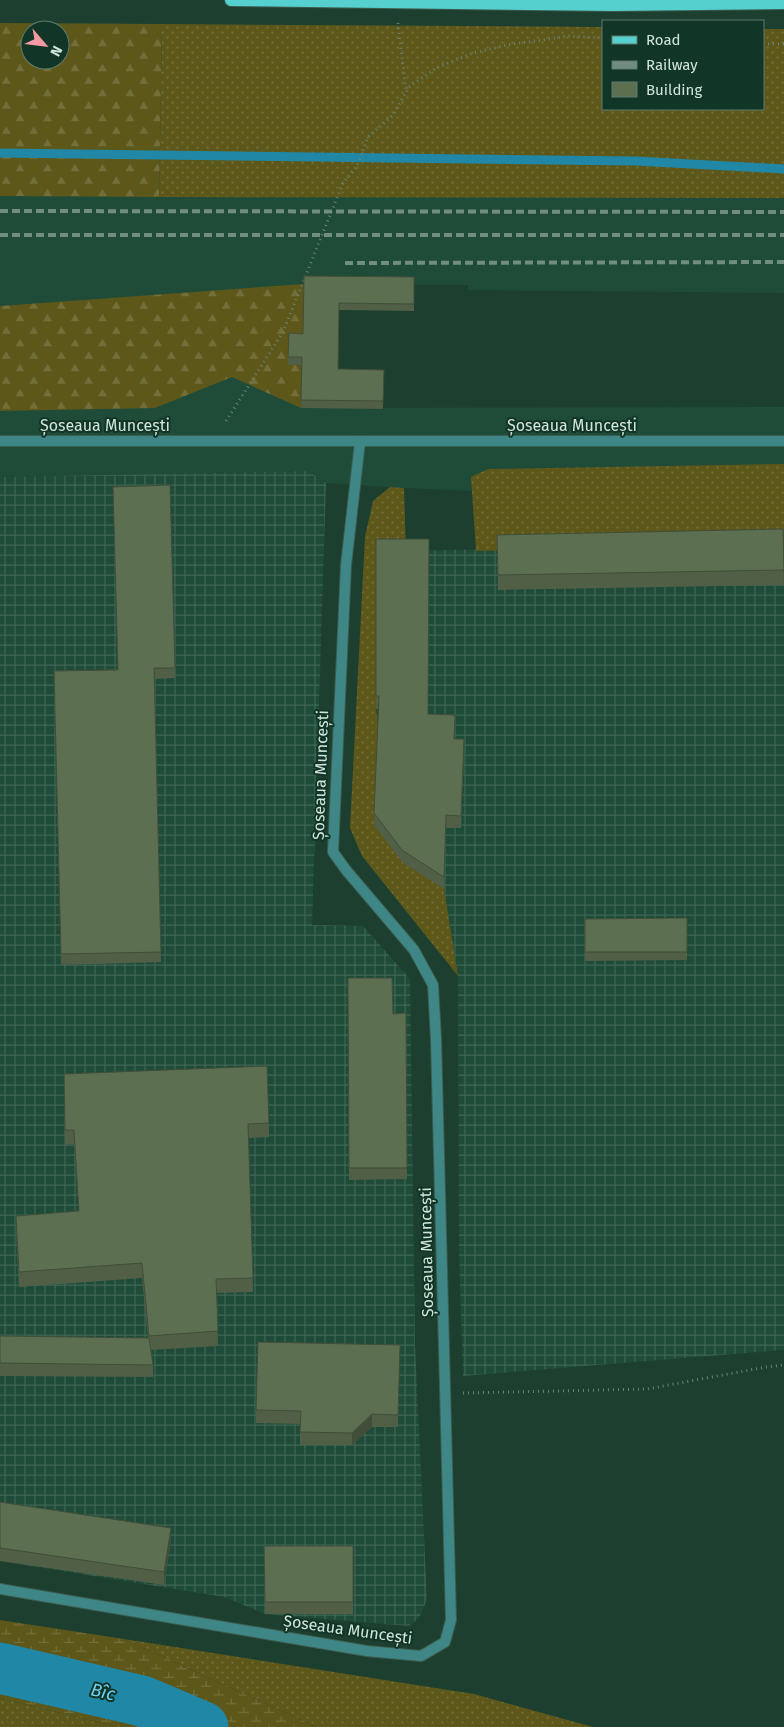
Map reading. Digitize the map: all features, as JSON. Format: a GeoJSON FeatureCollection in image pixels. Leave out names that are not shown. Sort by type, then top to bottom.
{"type":"FeatureCollection","features":[{"type":"Feature","properties":{"kind":"main road"},"geometry":{"type":"LineString","coordinates":[[231,0],[518,2],[613,5],[784,3]]}},
{"type":"Feature","properties":{"kind":"lane","name":"Șoseaua Muncești"},"geometry":{"type":"LineString","coordinates":[[0,441],[784,441]]}},
{"type":"Feature","properties":{"kind":"lane","name":"Șoseaua Muncești"},"geometry":{"type":"LineString","coordinates":[[0,1589],[367,1651],[422,1656],[445,1642],[451,1620],[436,1038],[433,986],[414,950],[333,852],[346,565],[360,442]]}},
{"type":"Feature","properties":{"kind":"path"},"geometry":{"type":"LineString","coordinates":[[396,2],[406,92]]}},
{"type":"Feature","properties":{"kind":"path"},"geometry":{"type":"LineString","coordinates":[[214,441],[283,332],[343,182],[357,166],[368,137],[393,115],[409,87],[436,68],[473,53],[507,45],[570,36],[602,38]]}},
{"type":"Feature","properties":{"kind":"path"},"geometry":{"type":"LineString","coordinates":[[764,44],[784,44]]}},
{"type":"Feature","properties":{"kind":"path"},"geometry":{"type":"LineString","coordinates":[[445,1393],[647,1389],[784,1364]]}},
{"type":"Feature","properties":{"kind":"shaded area"},"geometry":{"type":"Polygon","coordinates":[[[0,23],[20,23],[20,70],[70,70],[70,23],[602,27],[602,110],[764,110],[764,29],[784,29],[784,293],[468,290],[468,285],[345,284],[288,364],[302,408],[784,407],[784,495],[539,494],[326,483],[308,471],[0,477],[0,23]]]}},
{"type":"Feature","properties":{"kind":"shaded area"},"geometry":{"type":"Polygon","coordinates":[[[308,471],[326,483],[312,925],[363,926],[410,979],[415,1344],[427,1600],[419,1618],[409,1626],[265,1614],[224,1597],[0,1561],[0,477],[308,471]]]}},
{"type":"Feature","properties":{"kind":"shaded area"},"geometry":{"type":"Polygon","coordinates":[[[784,545],[784,1350],[463,1376],[459,1249],[458,976],[444,890],[402,862],[374,825],[378,725],[376,709],[376,551],[784,545]]]}},
{"type":"Feature","properties":{"kind":"green space"},"geometry":{"type":"Polygon","coordinates":[[[0,23],[20,23],[20,70],[70,70],[70,23],[162,24],[159,197],[0,196],[0,23]]]}},
{"type":"Feature","properties":{"kind":"green space"},"geometry":{"type":"Polygon","coordinates":[[[162,24],[602,27],[602,110],[764,110],[764,29],[784,29],[784,198],[159,197],[162,24]]]}},
{"type":"Feature","properties":{"kind":"green space"},"geometry":{"type":"Polygon","coordinates":[[[304,284],[303,341],[288,364],[302,365],[301,408],[232,377],[155,408],[0,411],[0,306],[304,284]]]}},
{"type":"Feature","properties":{"kind":"green space"},"geometry":{"type":"Polygon","coordinates":[[[784,464],[784,545],[476,551],[471,477],[488,469],[784,464]]]}},
{"type":"Feature","properties":{"kind":"green space"},"geometry":{"type":"Polygon","coordinates":[[[390,487],[404,488],[406,552],[376,552],[376,708],[378,725],[444,889],[458,976],[362,856],[350,828],[365,537],[373,501],[390,487]]]}},
{"type":"Feature","properties":{"kind":"green space"},"geometry":{"type":"Polygon","coordinates":[[[0,1620],[124,1639],[317,1727],[118,1727],[0,1698],[0,1620]]]}},
{"type":"Feature","properties":{"kind":"green space"},"geometry":{"type":"Polygon","coordinates":[[[124,1639],[474,1694],[593,1727],[317,1727],[124,1639]]]}},
{"type":"Feature","properties":{"kind":"green space"},"geometry":{"type":"Polygon","coordinates":[[[0,1698],[118,1727],[0,1727],[0,1698]]]}},
{"type":"Feature","properties":{"kind":"building"},"geometry":{"type":"Polygon","coordinates":[[[304,276],[414,277],[414,304],[339,303],[338,369],[384,370],[383,401],[301,400],[302,357],[288,357],[289,333],[303,334],[304,276]]]}},
{"type":"Feature","properties":{"kind":"building"},"geometry":{"type":"Polygon","coordinates":[[[170,485],[175,668],[154,668],[161,952],[61,954],[54,671],[118,670],[113,487],[170,485]]]}},
{"type":"Feature","properties":{"kind":"building"},"geometry":{"type":"Polygon","coordinates":[[[783,529],[784,570],[498,575],[497,535],[783,529]]]}},
{"type":"Feature","properties":{"kind":"building"},"geometry":{"type":"Polygon","coordinates":[[[376,539],[429,539],[428,714],[455,715],[454,739],[464,739],[461,816],[446,815],[444,877],[402,850],[374,813],[379,696],[376,696],[376,539]]]}},
{"type":"Feature","properties":{"kind":"building"},"geometry":{"type":"Polygon","coordinates":[[[687,918],[687,952],[585,952],[585,919],[687,918]]]}},
{"type":"Feature","properties":{"kind":"building"},"geometry":{"type":"Polygon","coordinates":[[[348,978],[392,978],[393,1014],[406,1013],[407,1168],[349,1168],[348,978]]]}},
{"type":"Feature","properties":{"kind":"building"},"geometry":{"type":"Polygon","coordinates":[[[267,1066],[269,1123],[248,1124],[253,1278],[216,1279],[218,1331],[149,1336],[142,1263],[19,1272],[16,1216],[79,1211],[74,1130],[65,1130],[64,1074],[267,1066]]]}},
{"type":"Feature","properties":{"kind":"building"},"geometry":{"type":"Polygon","coordinates":[[[0,1336],[149,1338],[153,1365],[0,1363],[0,1336]]]}},
{"type":"Feature","properties":{"kind":"building"},"geometry":{"type":"Polygon","coordinates":[[[258,1342],[400,1345],[398,1415],[372,1414],[352,1433],[300,1432],[301,1411],[256,1410],[258,1342]]]}},
{"type":"Feature","properties":{"kind":"building"},"geometry":{"type":"Polygon","coordinates":[[[0,1502],[171,1528],[164,1572],[0,1548],[0,1502]]]}},
{"type":"Feature","properties":{"kind":"building"},"geometry":{"type":"Polygon","coordinates":[[[264,1546],[353,1546],[353,1602],[265,1602],[264,1546]]]}},
{"type":"Feature","properties":{"kind":"waterway"},"geometry":{"type":"LineString","coordinates":[[0,153],[636,161],[784,169]]}},
{"type":"Feature","properties":{"kind":"waterway","name":"Bîc"},"geometry":{"type":"LineString","coordinates":[[0,1668],[142,1701],[203,1727]]}},
{"type":"Feature","properties":{"kind":"railway"},"geometry":{"type":"LineString","coordinates":[[0,211],[784,212]]}},
{"type":"Feature","properties":{"kind":"railway"},"geometry":{"type":"LineString","coordinates":[[0,235],[784,235]]}},
{"type":"Feature","properties":{"kind":"railway"},"geometry":{"type":"LineString","coordinates":[[345,263],[784,262]]}}]}
